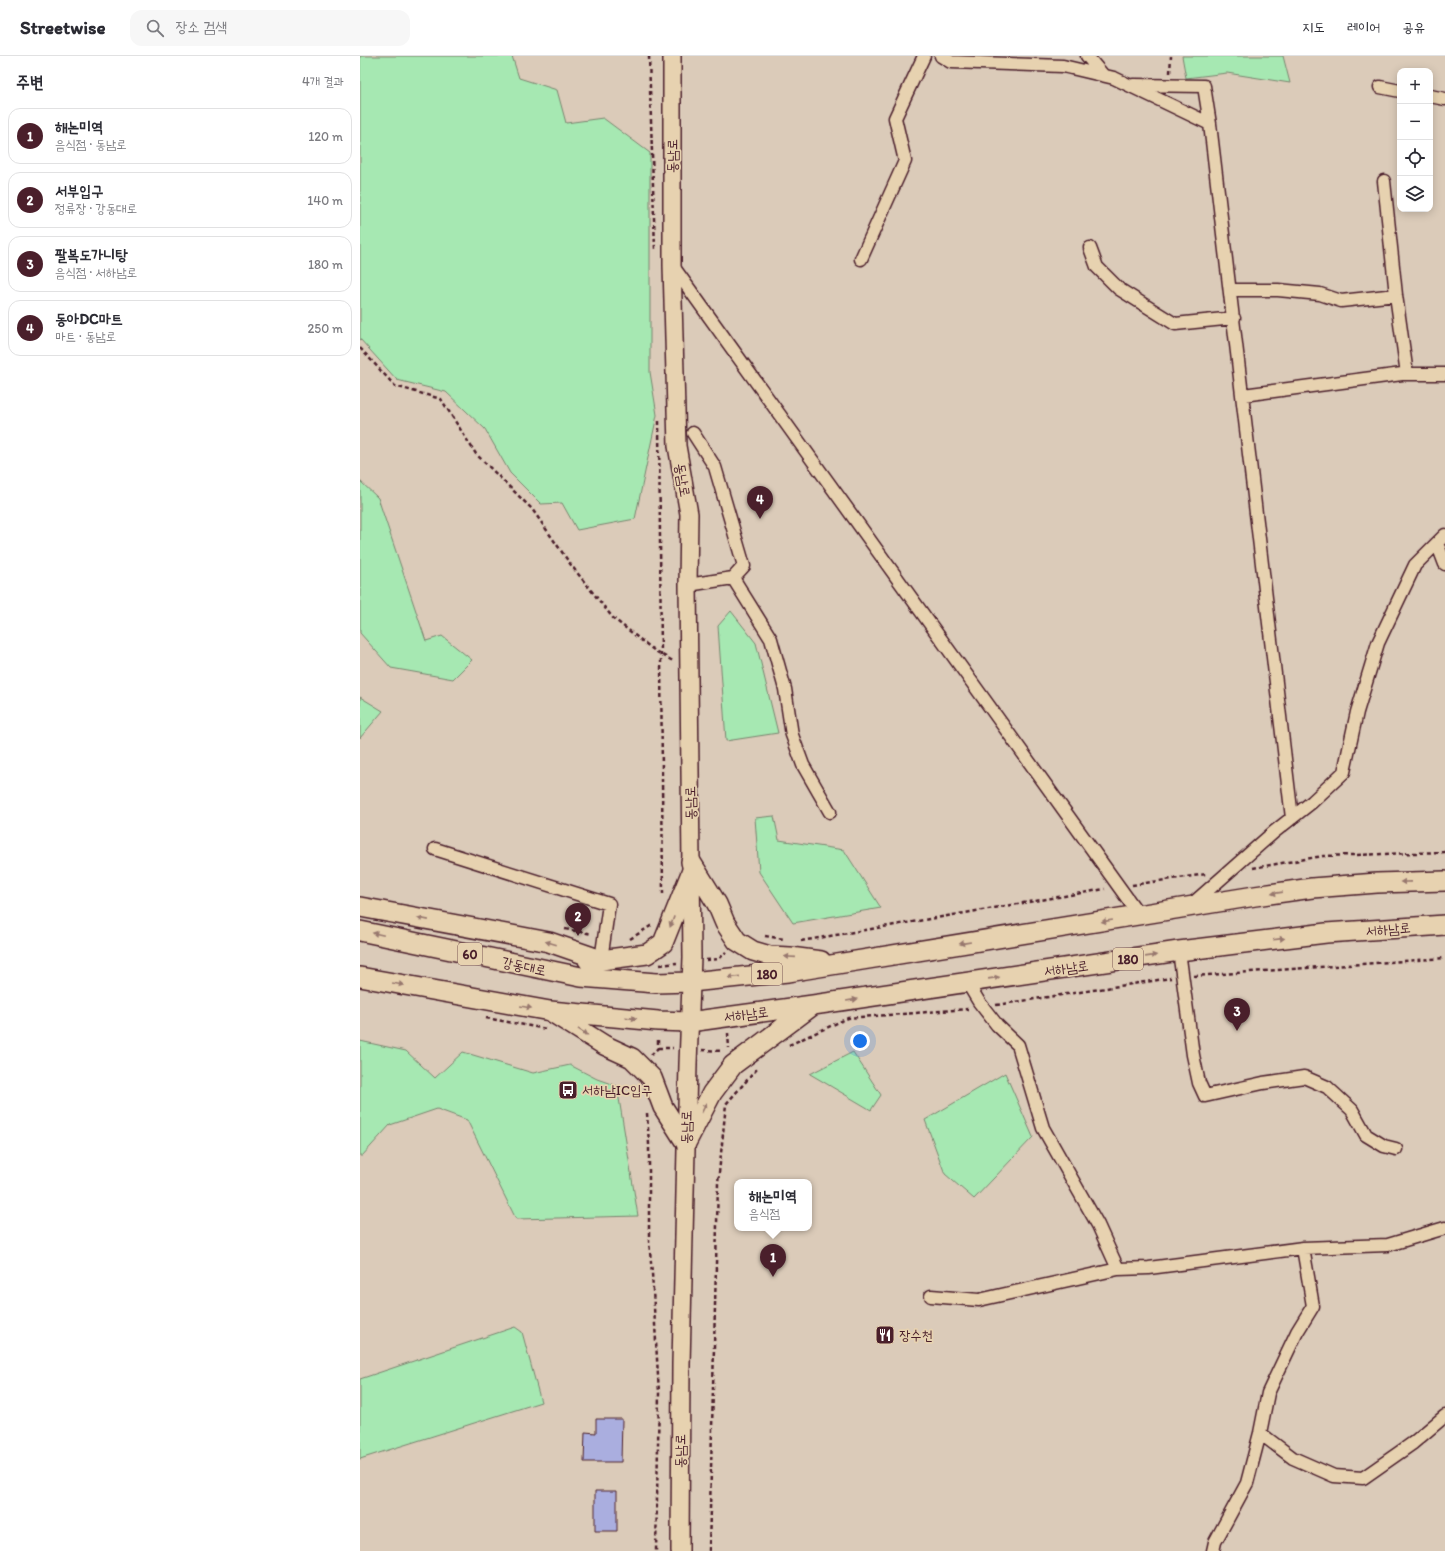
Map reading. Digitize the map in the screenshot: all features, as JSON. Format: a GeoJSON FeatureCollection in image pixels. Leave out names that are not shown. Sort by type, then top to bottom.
{"type":"FeatureCollection","features":[{"type":"Feature","properties":{"kind":"main road","name":"동남로"},"geometry":{"type":"LineString","coordinates":[[672,56],[672,265],[676,446],[689,514],[688,586],[692,957],[689,1022],[681,1364],[680,1551]]}},
{"type":"Feature","properties":{"kind":"main road"},"geometry":{"type":"LineString","coordinates":[[504,961],[601,960],[647,954],[663,943],[691,867]]}},
{"type":"Feature","properties":{"kind":"main road"},"geometry":{"type":"LineString","coordinates":[[691,867],[717,904],[725,923],[737,941],[753,951],[770,956],[790,956],[842,963]]}},
{"type":"Feature","properties":{"kind":"main road","name":"180"},"geometry":{"type":"LineString","coordinates":[[691,982],[788,972],[1312,888],[1377,883],[1445,881]]}},
{"type":"Feature","properties":{"kind":"main road"},"geometry":{"type":"LineString","coordinates":[[360,907],[548,942],[601,960]]}},
{"type":"Feature","properties":{"kind":"main road","name":"서하남로"},"geometry":{"type":"LineString","coordinates":[[689,1022],[813,1006],[966,982],[1179,952],[1326,934],[1445,925]]}},
{"type":"Feature","properties":{"kind":"main road","name":"강동대로"},"geometry":{"type":"LineString","coordinates":[[360,931],[580,977],[656,983],[691,982]]}},
{"type":"Feature","properties":{"kind":"main road"},"geometry":{"type":"LineString","coordinates":[[360,977],[549,1020],[632,1058],[652,1078],[663,1107],[686,1143]]}},
{"type":"Feature","properties":{"kind":"main road"},"geometry":{"type":"LineString","coordinates":[[686,1143],[712,1092],[733,1065],[813,1006]]}},
{"type":"Feature","properties":{"kind":"main road"},"geometry":{"type":"LineString","coordinates":[[549,1020],[689,1022]]}},
{"type":"Feature","properties":{"kind":"street"},"geometry":{"type":"LineString","coordinates":[[861,258],[905,161],[895,118],[924,56]]}},
{"type":"Feature","properties":{"kind":"street"},"geometry":{"type":"LineString","coordinates":[[941,56],[951,62],[989,60],[1063,66],[1114,78],[1210,124]]}},
{"type":"Feature","properties":{"kind":"street"},"geometry":{"type":"LineString","coordinates":[[1088,56],[1102,75]]}},
{"type":"Feature","properties":{"kind":"street"},"geometry":{"type":"LineString","coordinates":[[1130,85],[1204,86],[1234,318],[1292,818]]}},
{"type":"Feature","properties":{"kind":"street"},"geometry":{"type":"LineString","coordinates":[[1380,87],[1397,90]]}},
{"type":"Feature","properties":{"kind":"street"},"geometry":{"type":"LineString","coordinates":[[1433,97],[1445,99]]}},
{"type":"Feature","properties":{"kind":"street"},"geometry":{"type":"LineString","coordinates":[[1384,181],[1396,295],[1407,374]]}},
{"type":"Feature","properties":{"kind":"street"},"geometry":{"type":"LineString","coordinates":[[1090,248],[1098,267],[1119,289],[1175,324],[1234,318]]}},
{"type":"Feature","properties":{"kind":"street"},"geometry":{"type":"LineString","coordinates":[[672,265],[1140,916]]}},
{"type":"Feature","properties":{"kind":"street"},"geometry":{"type":"LineString","coordinates":[[1230,290],[1278,290],[1320,294],[1341,300],[1396,295]]}},
{"type":"Feature","properties":{"kind":"street"},"geometry":{"type":"LineString","coordinates":[[1243,395],[1407,374],[1445,374]]}},
{"type":"Feature","properties":{"kind":"street"},"geometry":{"type":"LineString","coordinates":[[688,586],[733,578],[744,566],[715,467],[693,433]]}},
{"type":"Feature","properties":{"kind":"street"},"geometry":{"type":"LineString","coordinates":[[1187,908],[1312,802],[1344,772],[1357,712],[1378,643],[1415,565],[1441,539]]}},
{"type":"Feature","properties":{"kind":"street"},"geometry":{"type":"LineString","coordinates":[[1441,539],[1445,564]]}},
{"type":"Feature","properties":{"kind":"street"},"geometry":{"type":"LineString","coordinates":[[733,578],[771,639],[785,689],[792,735],[803,765],[830,812]]}},
{"type":"Feature","properties":{"kind":"street"},"geometry":{"type":"LineString","coordinates":[[435,849],[609,904],[601,960]]}},
{"type":"Feature","properties":{"kind":"street"},"geometry":{"type":"LineString","coordinates":[[1179,952],[1193,1055],[1199,1083],[1205,1096],[1263,1083],[1304,1077],[1327,1087],[1352,1110],[1366,1135],[1384,1146],[1396,1149]]}},
{"type":"Feature","properties":{"kind":"street"},"geometry":{"type":"LineString","coordinates":[[966,982],[997,1025],[1018,1044],[1043,1128],[1095,1219],[1118,1269]]}},
{"type":"Feature","properties":{"kind":"street"},"geometry":{"type":"LineString","coordinates":[[931,1296],[979,1300],[1118,1269],[1149,1268],[1303,1248],[1388,1245],[1445,1228]]}},
{"type":"Feature","properties":{"kind":"street"},"geometry":{"type":"LineString","coordinates":[[1213,1551],[1215,1542],[1247,1483],[1260,1433],[1268,1393],[1297,1332],[1313,1306],[1303,1248]]}},
{"type":"Feature","properties":{"kind":"street"},"geometry":{"type":"LineString","coordinates":[[1260,1433],[1293,1458],[1334,1476],[1363,1478],[1413,1443],[1445,1416]]}},
{"type":"Feature","properties":{"kind":"path"},"geometry":{"type":"LineString","coordinates":[[649,56],[655,252]]}},
{"type":"Feature","properties":{"kind":"path"},"geometry":{"type":"LineString","coordinates":[[1170,86],[1171,56]]}},
{"type":"Feature","properties":{"kind":"path"},"geometry":{"type":"LineString","coordinates":[[360,348],[395,386],[441,399],[476,454],[532,509],[571,565],[613,618],[655,651],[689,668]]}},
{"type":"Feature","properties":{"kind":"path"},"geometry":{"type":"LineString","coordinates":[[659,417],[663,902]]}},
{"type":"Feature","properties":{"kind":"path"},"geometry":{"type":"LineString","coordinates":[[799,941],[1120,887],[1323,856],[1445,852]]}},
{"type":"Feature","properties":{"kind":"path"},"geometry":{"type":"LineString","coordinates":[[628,940],[658,921]]}},
{"type":"Feature","properties":{"kind":"path"},"geometry":{"type":"LineString","coordinates":[[760,935],[791,940]]}},
{"type":"Feature","properties":{"kind":"path"},"geometry":{"type":"LineString","coordinates":[[784,1048],[848,1018],[983,1007],[1182,977],[1445,958]]}},
{"type":"Feature","properties":{"kind":"path"},"geometry":{"type":"LineString","coordinates":[[485,1018],[549,1020]]}},
{"type":"Feature","properties":{"kind":"path"},"geometry":{"type":"LineString","coordinates":[[709,1551],[718,1183],[726,1104],[761,1064]]}},
{"type":"Feature","properties":{"kind":"path"},"geometry":{"type":"LineString","coordinates":[[647,1109],[650,1144],[649,1241],[659,1393],[656,1551]]}},
{"type":"Feature","properties":{"kind":"green space"},"geometry":{"type":"Polygon","coordinates":[[[360,56],[512,56],[519,78],[557,90],[566,123],[603,118],[650,153],[650,372],[657,415],[635,519],[577,530],[562,503],[541,504],[510,473],[485,429],[446,392],[397,380],[360,339],[360,56]]]}},
{"type":"Feature","properties":{"kind":"green space"},"geometry":{"type":"Polygon","coordinates":[[[1182,56],[1283,56],[1290,83],[1227,73],[1186,78],[1182,56]]]}},
{"type":"Feature","properties":{"kind":"green space"},"geometry":{"type":"Polygon","coordinates":[[[360,481],[378,498],[426,641],[442,636],[472,660],[453,679],[391,668],[360,633],[360,481]]]}},
{"type":"Feature","properties":{"kind":"green space"},"geometry":{"type":"Polygon","coordinates":[[[731,611],[756,643],[778,733],[726,741],[718,626],[731,611]]]}},
{"type":"Feature","properties":{"kind":"green space"},"geometry":{"type":"Polygon","coordinates":[[[360,697],[383,711],[360,738],[360,697]]]}},
{"type":"Feature","properties":{"kind":"green space"},"geometry":{"type":"Polygon","coordinates":[[[774,816],[779,840],[844,850],[881,908],[793,923],[759,872],[755,818],[774,816]]]}},
{"type":"Feature","properties":{"kind":"green space"},"geometry":{"type":"Polygon","coordinates":[[[360,1041],[406,1051],[435,1078],[463,1052],[533,1073],[570,1065],[597,1079],[617,1086],[638,1216],[516,1219],[467,1120],[437,1109],[390,1125],[362,1156],[360,1156],[360,1041]]]}},
{"type":"Feature","properties":{"kind":"green space"},"geometry":{"type":"Polygon","coordinates":[[[853,1052],[881,1095],[871,1110],[810,1074],[853,1052]]]}},
{"type":"Feature","properties":{"kind":"green space"},"geometry":{"type":"Polygon","coordinates":[[[1005,1073],[1033,1137],[974,1199],[945,1174],[925,1120],[1005,1073]]]}},
{"type":"Feature","properties":{"kind":"green space"},"geometry":{"type":"Polygon","coordinates":[[[515,1327],[522,1332],[541,1402],[360,1459],[360,1379],[515,1327]]]}},
{"type":"Feature","properties":{"kind":"building"},"geometry":{"type":"Polygon","coordinates":[[[596,1419],[622,1419],[621,1462],[584,1462],[585,1432],[596,1433],[596,1419]]]}},
{"type":"Feature","properties":{"kind":"building"},"geometry":{"type":"Polygon","coordinates":[[[595,1491],[617,1491],[617,1531],[595,1531],[595,1491]]]}},
{"type":"Feature","properties":{"kind":"place","name":"동아DC마트"},"geometry":{"type":"Point","coordinates":[760,519]}},
{"type":"Feature","properties":{"kind":"place","name":"서부입구"},"geometry":{"type":"Point","coordinates":[578,936]}},
{"type":"Feature","properties":{"kind":"place","name":"팔복도가니탕"},"geometry":{"type":"Point","coordinates":[1237,1031]}},
{"type":"Feature","properties":{"kind":"place","name":"서하남IC입구"},"geometry":{"type":"Point","coordinates":[568,1090]}},
{"type":"Feature","properties":{"kind":"place","name":"해논미역"},"geometry":{"type":"Point","coordinates":[773,1277]}},
{"type":"Feature","properties":{"kind":"place","name":"장수천"},"geometry":{"type":"Point","coordinates":[885,1335]}}]}
